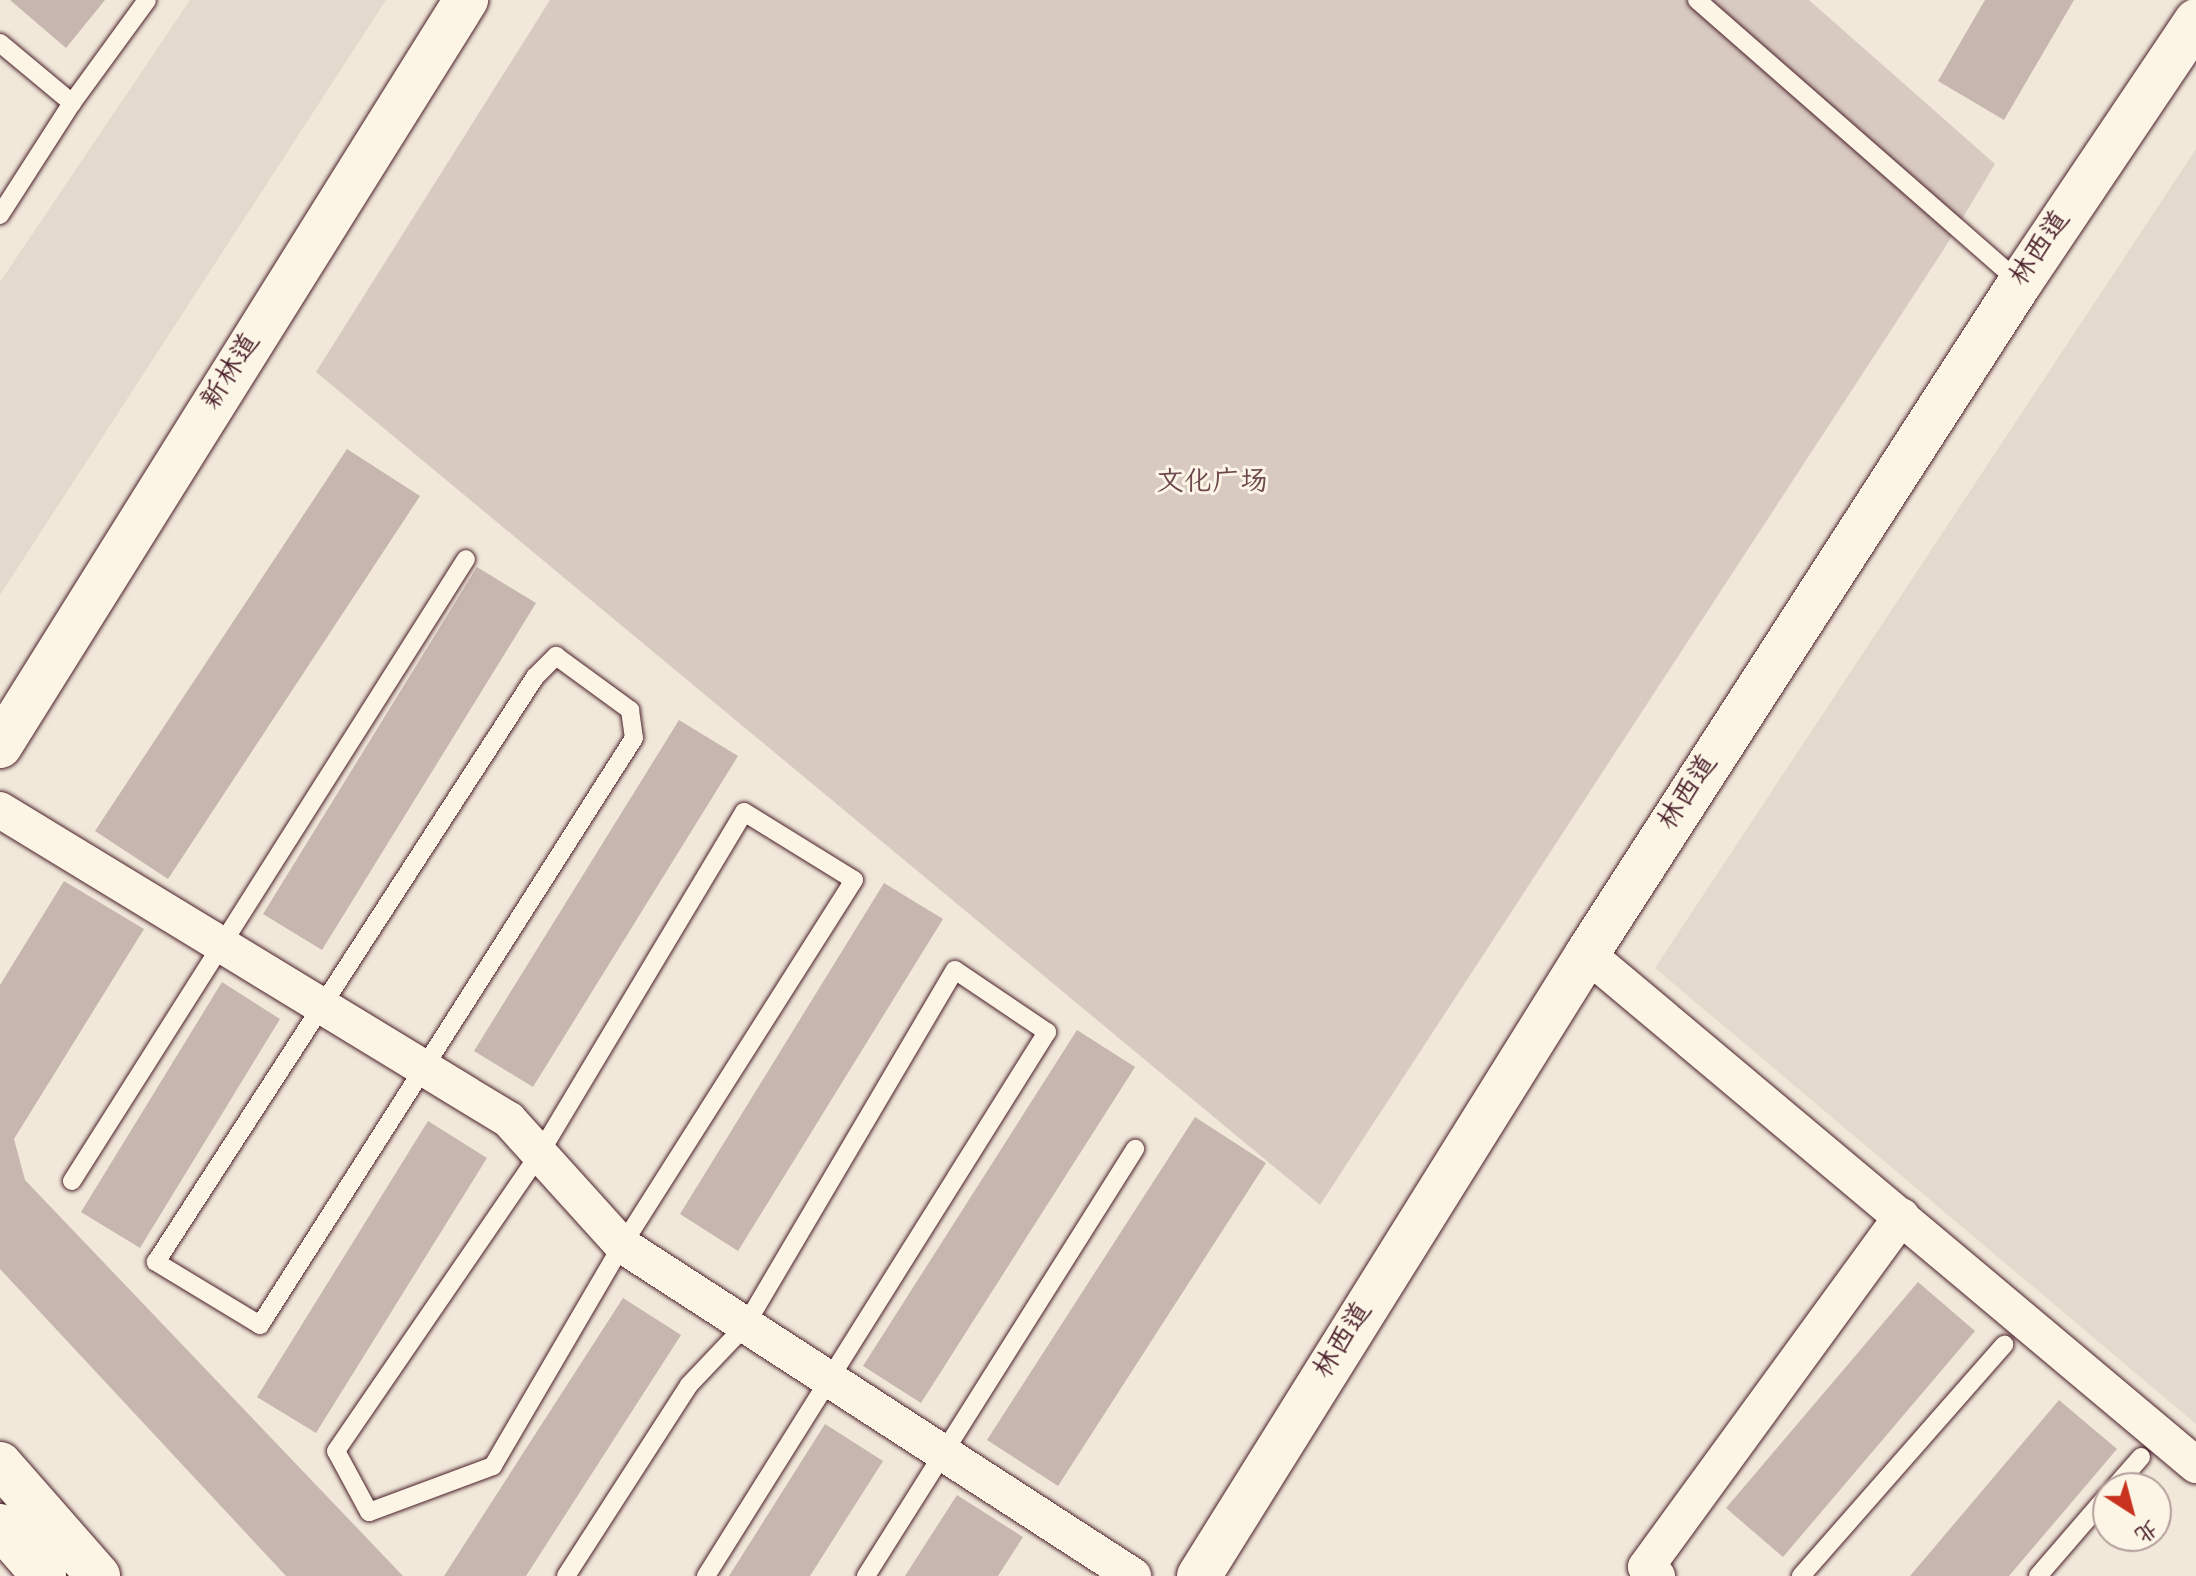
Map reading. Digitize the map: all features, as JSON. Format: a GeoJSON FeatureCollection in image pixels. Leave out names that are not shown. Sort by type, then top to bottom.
{"type":"FeatureCollection","features":[{"type":"Feature","properties":{"kind":"main road","name":"新林道"},"geometry":{"type":"LineString","coordinates":[[0,746],[466,0]]}},
{"type":"Feature","properties":{"kind":"main road","name":"林西道"},"geometry":{"type":"LineString","coordinates":[[1199,1576],[1587,954],[2020,283],[2196,21]]}},
{"type":"Feature","properties":{"kind":"main road"},"geometry":{"type":"LineString","coordinates":[[0,1464],[98,1576]]}},
{"type":"Feature","properties":{"kind":"main road"},"geometry":{"type":"LineString","coordinates":[[0,1526],[44,1576]]}},
{"type":"Feature","properties":{"kind":"street"},"geometry":{"type":"LineString","coordinates":[[0,810],[509,1120],[622,1245],[1133,1576]]}},
{"type":"Feature","properties":{"kind":"street"},"geometry":{"type":"LineString","coordinates":[[1587,954],[2196,1465]]}},
{"type":"Feature","properties":{"kind":"street"},"geometry":{"type":"LineString","coordinates":[[1657,1576],[1646,1567],[1902,1216]]}},
{"type":"Feature","properties":{"kind":"lane"},"geometry":{"type":"LineString","coordinates":[[0,215],[72,103],[147,0]]}},
{"type":"Feature","properties":{"kind":"lane"},"geometry":{"type":"LineString","coordinates":[[1697,0],[2020,283]]}},
{"type":"Feature","properties":{"kind":"lane"},"geometry":{"type":"LineString","coordinates":[[0,43],[72,103]]}},
{"type":"Feature","properties":{"kind":"lane"},"geometry":{"type":"LineString","coordinates":[[72,1181],[219,941],[466,559]]}},
{"type":"Feature","properties":{"kind":"lane"},"geometry":{"type":"LineString","coordinates":[[556,656],[630,710],[634,738],[260,1325],[156,1262],[321,1005],[535,677],[556,656]]}},
{"type":"Feature","properties":{"kind":"lane"},"geometry":{"type":"LineString","coordinates":[[744,812],[854,880],[622,1245],[493,1466],[369,1512],[336,1451],[540,1153],[744,812]]}},
{"type":"Feature","properties":{"kind":"lane"},"geometry":{"type":"LineString","coordinates":[[566,1576],[689,1385],[745,1326],[955,970],[1047,1032],[826,1379],[706,1576]]}},
{"type":"Feature","properties":{"kind":"lane"},"geometry":{"type":"LineString","coordinates":[[866,1576],[1135,1149]]}},
{"type":"Feature","properties":{"kind":"lane"},"geometry":{"type":"LineString","coordinates":[[1801,1576],[2004,1345]]}},
{"type":"Feature","properties":{"kind":"lane"},"geometry":{"type":"LineString","coordinates":[[2128,1472],[2141,1457]]}},
{"type":"Feature","properties":{"kind":"lane"},"geometry":{"type":"LineString","coordinates":[[2038,1576],[2092,1514]]}},
{"type":"Feature","properties":{"kind":"shaded area"},"geometry":{"type":"Polygon","coordinates":[[[190,0],[386,0],[0,595],[0,282],[190,0]]]}},
{"type":"Feature","properties":{"kind":"shaded area"},"geometry":{"type":"Polygon","coordinates":[[[2196,149],[2196,1424],[1655,968],[2196,149]]]}},
{"type":"Feature","properties":{"kind":"green space","name":"文化广场"},"geometry":{"type":"Polygon","coordinates":[[[550,0],[1809,0],[1995,164],[1944,249],[1320,1205],[316,372],[550,0]]]}},
{"type":"Feature","properties":{"kind":"building"},"geometry":{"type":"Polygon","coordinates":[[[10,0],[105,0],[66,48],[10,0]]]}},
{"type":"Feature","properties":{"kind":"building"},"geometry":{"type":"Polygon","coordinates":[[[1985,0],[2074,0],[2004,120],[1938,81],[1985,0]]]}},
{"type":"Feature","properties":{"kind":"building"},"geometry":{"type":"Polygon","coordinates":[[[347,449],[420,496],[168,879],[95,831],[347,449]]]}},
{"type":"Feature","properties":{"kind":"building"},"geometry":{"type":"Polygon","coordinates":[[[477,567],[536,603],[322,950],[263,914],[477,567]]]}},
{"type":"Feature","properties":{"kind":"building"},"geometry":{"type":"Polygon","coordinates":[[[679,720],[738,756],[533,1087],[474,1051],[679,720]]]}},
{"type":"Feature","properties":{"kind":"building"},"geometry":{"type":"Polygon","coordinates":[[[64,881],[144,929],[14,1139],[25,1180],[403,1576],[286,1576],[0,1269],[0,985],[64,881]]]}},
{"type":"Feature","properties":{"kind":"building"},"geometry":{"type":"Polygon","coordinates":[[[884,883],[943,919],[738,1251],[680,1214],[884,883]]]}},
{"type":"Feature","properties":{"kind":"building"},"geometry":{"type":"Polygon","coordinates":[[[222,982],[280,1019],[140,1248],[81,1212],[222,982]]]}},
{"type":"Feature","properties":{"kind":"building"},"geometry":{"type":"Polygon","coordinates":[[[1077,1030],[1135,1067],[921,1403],[863,1366],[1077,1030]]]}},
{"type":"Feature","properties":{"kind":"building"},"geometry":{"type":"Polygon","coordinates":[[[1195,1117],[1266,1163],[1058,1486],[987,1440],[1195,1117]]]}},
{"type":"Feature","properties":{"kind":"building"},"geometry":{"type":"Polygon","coordinates":[[[428,1121],[487,1158],[316,1433],[257,1397],[428,1121]]]}},
{"type":"Feature","properties":{"kind":"building"},"geometry":{"type":"Polygon","coordinates":[[[1918,1282],[1975,1331],[1783,1557],[1726,1508],[1918,1282]]]}},
{"type":"Feature","properties":{"kind":"building"},"geometry":{"type":"Polygon","coordinates":[[[623,1298],[681,1335],[526,1576],[444,1576],[623,1298]]]}},
{"type":"Feature","properties":{"kind":"building"},"geometry":{"type":"Polygon","coordinates":[[[2059,1400],[2117,1449],[2097,1472],[2092,1472],[2092,1478],[2009,1576],[1910,1576],[2059,1400]]]}},
{"type":"Feature","properties":{"kind":"building"},"geometry":{"type":"Polygon","coordinates":[[[825,1424],[883,1461],[810,1576],[729,1576],[825,1424]]]}},
{"type":"Feature","properties":{"kind":"building"},"geometry":{"type":"Polygon","coordinates":[[[957,1495],[1023,1537],[998,1576],[905,1576],[957,1495]]]}}]}
